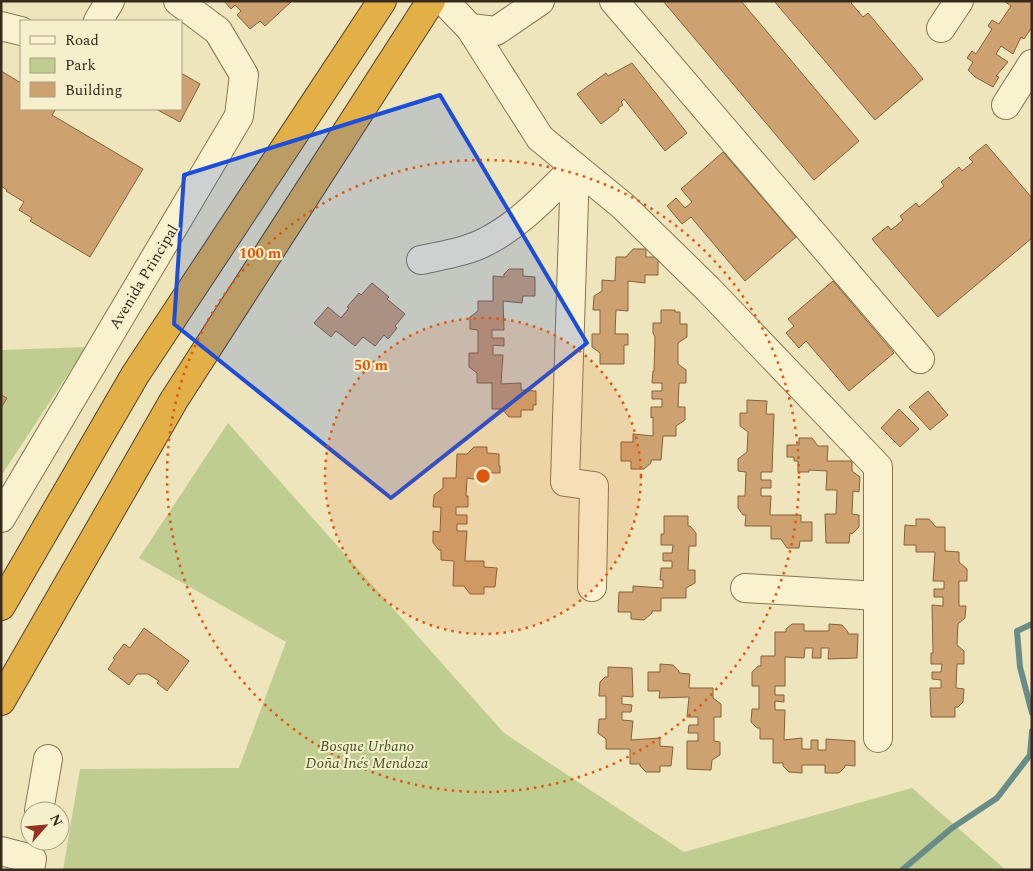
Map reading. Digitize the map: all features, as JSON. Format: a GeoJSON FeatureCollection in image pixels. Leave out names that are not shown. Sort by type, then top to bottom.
{"type":"FeatureCollection","features":[{"type":"Feature","properties":{"kind":"highway"},"geometry":{"type":"LineString","coordinates":[[1,606],[135,375],[382,1]]}},
{"type":"Feature","properties":{"kind":"highway"},"geometry":{"type":"LineString","coordinates":[[1,701],[174,400],[431,1]]}},
{"type":"Feature","properties":{"kind":"street"},"geometry":{"type":"LineString","coordinates":[[99,20],[110,1]]}},
{"type":"Feature","properties":{"kind":"street"},"geometry":{"type":"LineString","coordinates":[[444,1],[470,28],[540,138],[623,206],[708,289],[878,467],[878,738]]}},
{"type":"Feature","properties":{"kind":"street"},"geometry":{"type":"LineString","coordinates":[[470,28],[496,31],[540,1]]}},
{"type":"Feature","properties":{"kind":"street"},"geometry":{"type":"LineString","coordinates":[[614,1],[920,359]]}},
{"type":"Feature","properties":{"kind":"street"},"geometry":{"type":"LineString","coordinates":[[941,28],[959,1]]}},
{"type":"Feature","properties":{"kind":"street","name":"Avenida Principal"},"geometry":{"type":"LineString","coordinates":[[1,518],[239,116],[244,75],[218,31],[176,9]]}},
{"type":"Feature","properties":{"kind":"street"},"geometry":{"type":"LineString","coordinates":[[1,26],[20,30]]}},
{"type":"Feature","properties":{"kind":"street"},"geometry":{"type":"LineString","coordinates":[[1006,105],[1032,64]]}},
{"type":"Feature","properties":{"kind":"street"},"geometry":{"type":"LineString","coordinates":[[421,260],[458,253],[487,241],[525,216],[575,167]]}},
{"type":"Feature","properties":{"kind":"street"},"geometry":{"type":"LineString","coordinates":[[575,167],[565,482],[594,486],[592,587]]}},
{"type":"Feature","properties":{"kind":"street"},"geometry":{"type":"LineString","coordinates":[[745,588],[878,596]]}},
{"type":"Feature","properties":{"kind":"street"},"geometry":{"type":"LineString","coordinates":[[41,801],[48,759]]}},
{"type":"Feature","properties":{"kind":"street"},"geometry":{"type":"LineString","coordinates":[[1,851],[32,857]]}},
{"type":"Feature","properties":{"kind":"highlighted area"},"geometry":{"type":"Polygon","coordinates":[[[440,95],[587,343],[391,498],[174,324],[184,175],[440,95]]]}},
{"type":"Feature","properties":{"kind":"green space"},"geometry":{"type":"Polygon","coordinates":[[[86,347],[1,476],[1,350],[86,347]]]}},
{"type":"Feature","properties":{"kind":"green space","name":"Bosque Urbano Doña Inés Mendoza"},"geometry":{"type":"Polygon","coordinates":[[[228,423],[504,733],[684,852],[912,788],[1006,870],[63,870],[66,851],[70,851],[70,828],[80,769],[239,768],[286,642],[139,558],[228,423]]]}},
{"type":"Feature","properties":{"kind":"building"},"geometry":{"type":"Polygon","coordinates":[[[224,1],[292,1],[265,26],[260,21],[250,29],[237,15],[241,11],[235,5],[231,9],[224,1]]]}},
{"type":"Feature","properties":{"kind":"building"},"geometry":{"type":"Polygon","coordinates":[[[663,1],[741,1],[859,141],[814,180],[663,1]]]}},
{"type":"Feature","properties":{"kind":"building"},"geometry":{"type":"Polygon","coordinates":[[[774,1],[853,1],[851,3],[863,17],[868,13],[923,79],[875,120],[774,1]]]}},
{"type":"Feature","properties":{"kind":"building"},"geometry":{"type":"Polygon","coordinates":[[[1004,1],[1032,1],[1032,27],[1024,39],[1021,37],[1013,54],[1001,46],[996,54],[1008,62],[996,76],[999,77],[993,87],[975,77],[968,70],[973,62],[967,58],[972,51],[976,54],[992,29],[988,26],[992,20],[999,24],[1011,6],[1004,1]]]}},
{"type":"Feature","properties":{"kind":"building"},"geometry":{"type":"Polygon","coordinates":[[[632,63],[687,133],[665,151],[624,99],[621,102],[623,105],[618,108],[619,110],[601,124],[577,94],[606,73],[608,76],[632,63]]]}},
{"type":"Feature","properties":{"kind":"building"},"geometry":{"type":"Polygon","coordinates":[[[1,71],[20,82],[20,110],[55,110],[52,115],[143,169],[90,257],[30,221],[32,218],[19,210],[24,202],[1,186],[1,71]]]}},
{"type":"Feature","properties":{"kind":"building"},"geometry":{"type":"Polygon","coordinates":[[[182,74],[200,84],[180,122],[158,110],[182,110],[182,74]]]}},
{"type":"Feature","properties":{"kind":"building"},"geometry":{"type":"Polygon","coordinates":[[[986,144],[1032,198],[1032,238],[938,317],[872,239],[888,226],[891,230],[903,220],[900,216],[916,203],[919,207],[944,186],[941,182],[959,167],[962,171],[973,162],[969,158],[986,144]]]}},
{"type":"Feature","properties":{"kind":"building"},"geometry":{"type":"Polygon","coordinates":[[[723,152],[796,237],[745,281],[691,217],[682,224],[667,206],[676,198],[685,208],[692,202],[681,189],[723,152]]]}},
{"type":"Feature","properties":{"kind":"building"},"geometry":{"type":"Polygon","coordinates":[[[633,249],[646,249],[646,257],[658,257],[658,275],[645,275],[645,283],[628,281],[628,311],[616,310],[615,334],[628,334],[628,345],[624,345],[624,364],[600,364],[600,353],[592,347],[592,334],[600,334],[600,310],[593,310],[594,296],[602,291],[602,280],[615,281],[616,257],[626,257],[633,249]]]}},
{"type":"Feature","properties":{"kind":"building"},"geometry":{"type":"Polygon","coordinates":[[[509,269],[523,269],[523,276],[535,277],[535,296],[523,296],[522,303],[503,301],[504,330],[492,330],[492,338],[504,338],[504,346],[493,345],[493,355],[503,355],[501,384],[521,383],[521,390],[536,391],[536,405],[533,405],[533,410],[521,410],[521,417],[509,417],[502,409],[492,409],[492,383],[477,383],[477,373],[469,367],[469,353],[478,353],[478,330],[470,329],[470,317],[478,311],[478,301],[493,301],[493,276],[504,277],[504,274],[509,269]]]}},
{"type":"Feature","properties":{"kind":"building"},"geometry":{"type":"Polygon","coordinates":[[[833,281],[894,353],[849,391],[806,341],[799,348],[786,333],[794,326],[788,319],[833,281]]]}},
{"type":"Feature","properties":{"kind":"building"},"geometry":{"type":"Polygon","coordinates":[[[372,283],[405,314],[395,326],[397,328],[388,339],[384,335],[375,346],[363,337],[355,346],[336,331],[331,337],[314,323],[328,307],[341,318],[349,308],[347,307],[359,293],[361,295],[372,283]]]}},
{"type":"Feature","properties":{"kind":"building"},"geometry":{"type":"Polygon","coordinates":[[[661,310],[680,312],[680,324],[687,324],[687,337],[678,343],[678,364],[686,370],[686,383],[679,383],[678,407],[685,407],[685,420],[676,426],[676,436],[663,436],[661,460],[651,460],[651,463],[644,469],[631,469],[631,461],[621,461],[621,442],[633,442],[633,434],[653,436],[651,407],[662,407],[662,399],[652,399],[652,391],[662,391],[662,383],[652,383],[655,337],[653,323],[661,323],[661,310]]]}},
{"type":"Feature","properties":{"kind":"building"},"geometry":{"type":"Polygon","coordinates":[[[928,391],[948,415],[930,430],[909,407],[928,391]]]}},
{"type":"Feature","properties":{"kind":"building"},"geometry":{"type":"Polygon","coordinates":[[[1,395],[7,398],[1,408],[1,395]]]}},
{"type":"Feature","properties":{"kind":"building"},"geometry":{"type":"Polygon","coordinates":[[[747,400],[767,401],[766,414],[774,414],[772,472],[761,472],[761,480],[771,480],[771,488],[761,488],[761,496],[771,496],[770,515],[801,515],[801,522],[812,522],[812,541],[800,541],[799,548],[787,548],[781,539],[771,539],[771,526],[745,526],[746,515],[743,515],[738,508],[738,496],[745,496],[746,472],[738,471],[738,459],[747,452],[748,432],[740,426],[740,413],[747,413],[747,400]]]}},
{"type":"Feature","properties":{"kind":"building"},"geometry":{"type":"Polygon","coordinates":[[[899,409],[919,429],[900,447],[881,428],[899,409]]]}},
{"type":"Feature","properties":{"kind":"building"},"geometry":{"type":"Polygon","coordinates":[[[799,438],[812,438],[818,446],[828,446],[827,461],[852,461],[852,471],[860,477],[859,492],[853,491],[852,514],[859,515],[859,527],[852,534],[850,533],[849,543],[826,543],[825,514],[836,514],[837,490],[826,490],[827,471],[809,470],[809,472],[798,472],[798,461],[794,461],[794,457],[787,457],[787,445],[799,445],[799,438]]]}},
{"type":"Feature","properties":{"kind":"building"},"geometry":{"type":"Polygon","coordinates":[[[474,447],[487,447],[487,453],[499,454],[500,466],[500,473],[486,473],[485,481],[467,478],[466,496],[468,496],[468,507],[456,507],[456,515],[467,515],[467,524],[457,524],[457,531],[467,531],[465,561],[484,561],[484,567],[497,568],[495,587],[484,587],[484,594],[470,594],[464,586],[453,586],[454,561],[441,560],[441,550],[433,543],[433,531],[440,532],[441,507],[433,507],[434,495],[443,488],[443,478],[456,478],[457,454],[467,454],[474,447]]]}},
{"type":"Feature","properties":{"kind":"building"},"geometry":{"type":"Polygon","coordinates":[[[664,516],[688,516],[688,526],[696,533],[696,546],[689,546],[688,570],[695,570],[695,583],[686,588],[686,598],[661,598],[661,611],[652,611],[644,620],[631,619],[631,612],[618,612],[619,592],[633,592],[633,586],[663,588],[663,580],[660,580],[661,568],[672,568],[672,561],[663,561],[663,553],[672,553],[673,545],[661,545],[661,534],[664,534],[664,516]]]}},
{"type":"Feature","properties":{"kind":"building"},"geometry":{"type":"Polygon","coordinates":[[[916,519],[929,519],[936,527],[945,527],[945,551],[959,552],[959,562],[967,569],[967,581],[959,581],[959,606],[966,606],[965,618],[958,624],[957,645],[964,651],[964,664],[957,664],[956,688],[964,689],[963,702],[958,707],[955,707],[955,717],[931,717],[930,688],[941,688],[941,680],[932,679],[932,672],[941,672],[942,664],[931,664],[931,653],[933,653],[932,605],[943,606],[943,597],[934,597],[934,589],[944,589],[944,581],[933,581],[935,552],[916,552],[916,545],[904,545],[905,525],[916,526],[916,519]]]}},
{"type":"Feature","properties":{"kind":"building"},"geometry":{"type":"Polygon","coordinates":[[[792,624],[804,624],[804,631],[829,631],[829,624],[842,625],[848,634],[858,634],[857,658],[828,659],[829,648],[821,648],[821,658],[812,658],[813,648],[805,648],[804,658],[785,657],[785,686],[775,686],[775,695],[784,695],[784,702],[775,701],[775,710],[785,710],[784,740],[802,738],[802,749],[811,749],[811,740],[818,740],[818,750],[826,750],[826,739],[855,741],[855,766],[845,765],[839,773],[825,773],[825,765],[802,765],[802,773],[789,772],[783,766],[783,763],[773,763],[773,739],[760,739],[760,728],[757,728],[751,722],[752,709],[759,709],[759,686],[752,686],[752,672],[758,666],[761,666],[761,656],[775,656],[775,632],[786,632],[786,629],[792,624]]]}},
{"type":"Feature","properties":{"kind":"building"},"geometry":{"type":"Polygon","coordinates":[[[144,628],[189,661],[167,691],[157,683],[159,681],[148,674],[137,674],[129,685],[108,669],[115,659],[113,658],[124,644],[130,648],[144,628]]]}},
{"type":"Feature","properties":{"kind":"building"},"geometry":{"type":"Polygon","coordinates":[[[660,664],[673,665],[679,673],[690,674],[689,688],[713,688],[713,698],[721,704],[721,717],[714,717],[714,741],[720,742],[720,755],[712,760],[711,770],[687,769],[687,741],[698,741],[698,733],[688,733],[689,725],[698,725],[698,717],[687,717],[689,697],[659,698],[660,691],[648,691],[648,672],[660,672],[660,664]]]}},
{"type":"Feature","properties":{"kind":"building"},"geometry":{"type":"Polygon","coordinates":[[[608,667],[632,668],[633,697],[622,696],[622,704],[632,705],[631,712],[622,712],[622,720],[633,721],[631,740],[660,738],[660,746],[673,747],[671,766],[660,766],[660,772],[646,772],[640,764],[630,764],[630,749],[606,749],[606,739],[598,733],[599,719],[606,719],[606,696],[599,696],[600,682],[605,677],[608,677],[608,667]]]}},
{"type":"Feature","properties":{"kind":"waterway"},"geometry":{"type":"LineString","coordinates":[[1032,624],[1017,631],[1020,667],[1032,713]]}},
{"type":"Feature","properties":{"kind":"waterway"},"geometry":{"type":"LineString","coordinates":[[902,870],[952,828],[997,798],[1030,755],[1032,731]]}}]}
